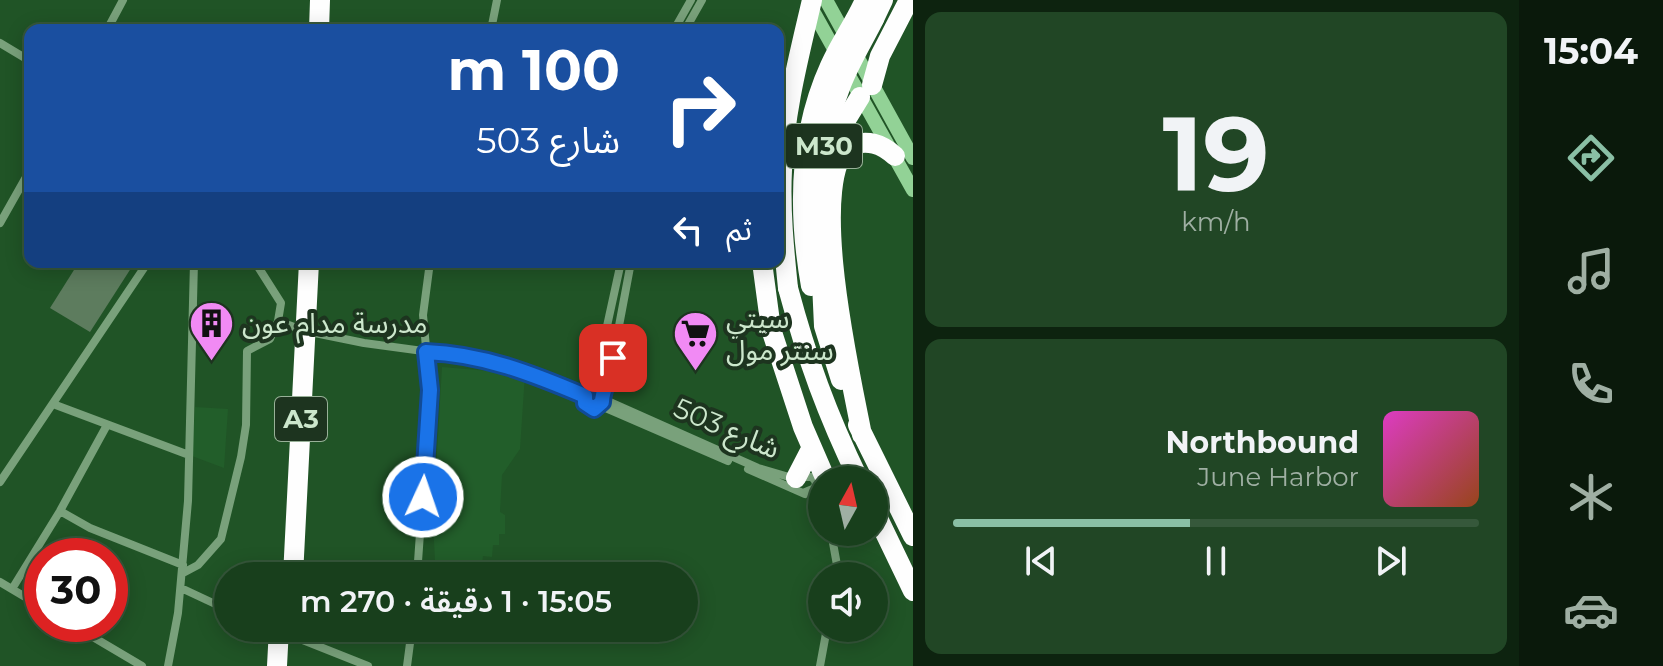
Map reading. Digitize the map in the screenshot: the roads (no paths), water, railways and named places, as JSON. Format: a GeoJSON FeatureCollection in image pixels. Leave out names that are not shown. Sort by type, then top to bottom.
{"type":"FeatureCollection","features":[{"type":"Feature","properties":{"kind":"highway"},"geometry":{"type":"LineString","coordinates":[[307,24],[308,0]]}},
{"type":"Feature","properties":{"kind":"highway"},"geometry":{"type":"LineString","coordinates":[[319,24],[320,0]]}},
{"type":"Feature","properties":{"kind":"highway","name":"M30"},"geometry":{"type":"LineString","coordinates":[[784,146],[809,0]]}},
{"type":"Feature","properties":{"kind":"highway"},"geometry":{"type":"LineString","coordinates":[[824,326],[811,286],[803,222],[803,180],[815,108],[830,65],[865,0]]}},
{"type":"Feature","properties":{"kind":"highway","name":"M30"},"geometry":{"type":"LineString","coordinates":[[883,0],[842,83],[825,140],[818,206],[824,326],[862,435],[913,536]]}},
{"type":"Feature","properties":{"kind":"highway"},"geometry":{"type":"LineString","coordinates":[[862,435],[835,281],[831,234],[834,178],[840,144],[855,102],[872,95],[880,56],[909,0]]}},
{"type":"Feature","properties":{"kind":"highway"},"geometry":{"type":"LineString","coordinates":[[829,41],[842,53],[858,60],[880,56]]}},
{"type":"Feature","properties":{"kind":"highway"},"geometry":{"type":"LineString","coordinates":[[784,149],[874,143],[904,157]]}},
{"type":"Feature","properties":{"kind":"highway"},"geometry":{"type":"LineString","coordinates":[[784,242],[801,231],[831,234]]}},
{"type":"Feature","properties":{"kind":"highway","name":"M30"},"geometry":{"type":"LineString","coordinates":[[784,243],[788,288],[809,364],[829,418],[852,466]]}},
{"type":"Feature","properties":{"kind":"highway","name":"A3"},"geometry":{"type":"LineString","coordinates":[[283,562],[295,268]]}},
{"type":"Feature","properties":{"kind":"highway","name":"A3"},"geometry":{"type":"LineString","coordinates":[[293,562],[292,326],[307,268]]}},
{"type":"Feature","properties":{"kind":"highway"},"geometry":{"type":"LineString","coordinates":[[763,268],[771,329],[819,466]]}},
{"type":"Feature","properties":{"kind":"highway"},"geometry":{"type":"LineString","coordinates":[[811,449],[812,466]]}},
{"type":"Feature","properties":{"kind":"highway"},"geometry":{"type":"LineString","coordinates":[[888,539],[912,589]]}},
{"type":"Feature","properties":{"kind":"highway"},"geometry":{"type":"LineString","coordinates":[[881,546],[912,589]]}},
{"type":"Feature","properties":{"kind":"highway"},"geometry":{"type":"LineString","coordinates":[[277,666],[280,642]]}},
{"type":"Feature","properties":{"kind":"highway"},"geometry":{"type":"LineString","coordinates":[[285,642],[290,666]]}},
{"type":"Feature","properties":{"kind":"main road"},"geometry":{"type":"LineString","coordinates":[[809,0],[829,41],[872,95],[904,157]]}},
{"type":"Feature","properties":{"kind":"main road"},"geometry":{"type":"LineString","coordinates":[[826,0],[904,157],[913,190]]}},
{"type":"Feature","properties":{"kind":"street"},"geometry":{"type":"LineString","coordinates":[[110,24],[123,0]]}},
{"type":"Feature","properties":{"kind":"street"},"geometry":{"type":"LineString","coordinates":[[492,24],[497,0]]}},
{"type":"Feature","properties":{"kind":"street"},"geometry":{"type":"LineString","coordinates":[[677,24],[691,0]]}},
{"type":"Feature","properties":{"kind":"street"},"geometry":{"type":"LineString","coordinates":[[688,24],[702,0]]}},
{"type":"Feature","properties":{"kind":"street"},"geometry":{"type":"LineString","coordinates":[[0,43],[24,57]]}},
{"type":"Feature","properties":{"kind":"street"},"geometry":{"type":"LineString","coordinates":[[0,223],[24,181]]}},
{"type":"Feature","properties":{"kind":"street"},"geometry":{"type":"LineString","coordinates":[[0,482],[144,268]]}},
{"type":"Feature","properties":{"kind":"street"},"geometry":{"type":"LineString","coordinates":[[168,666],[183,569],[194,268]]}},
{"type":"Feature","properties":{"kind":"street"},"geometry":{"type":"LineString","coordinates":[[259,268],[292,326]]}},
{"type":"Feature","properties":{"kind":"street"},"geometry":{"type":"LineString","coordinates":[[418,562],[430,390],[423,315],[429,268]]}},
{"type":"Feature","properties":{"kind":"street"},"geometry":{"type":"LineString","coordinates":[[585,396],[593,390],[620,268]]}},
{"type":"Feature","properties":{"kind":"street"},"geometry":{"type":"LineString","coordinates":[[585,396],[587,406],[594,409],[602,400],[609,379],[630,268]]}},
{"type":"Feature","properties":{"kind":"street"},"geometry":{"type":"LineString","coordinates":[[60,511],[183,569],[198,565],[221,539],[244,436],[247,351],[292,326],[426,352],[457,353],[503,364],[585,396]]}},
{"type":"Feature","properties":{"kind":"street"},"geometry":{"type":"LineString","coordinates":[[593,390],[602,400]]}},
{"type":"Feature","properties":{"kind":"street","name":"شارع 503"},"geometry":{"type":"LineString","coordinates":[[602,400],[758,468],[808,494]]}},
{"type":"Feature","properties":{"kind":"street","name":"شارع 503"},"geometry":{"type":"LineString","coordinates":[[602,400],[808,495]]}},
{"type":"Feature","properties":{"kind":"street"},"geometry":{"type":"LineString","coordinates":[[53,404],[189,455]]}},
{"type":"Feature","properties":{"kind":"street"},"geometry":{"type":"LineString","coordinates":[[12,589],[60,511],[107,425]]}},
{"type":"Feature","properties":{"kind":"street"},"geometry":{"type":"LineString","coordinates":[[0,582],[24,596]]}},
{"type":"Feature","properties":{"kind":"street"},"geometry":{"type":"LineString","coordinates":[[181,588],[214,603]]}},
{"type":"Feature","properties":{"kind":"street"},"geometry":{"type":"LineString","coordinates":[[101,642],[142,666]]}},
{"type":"Feature","properties":{"kind":"street"},"geometry":{"type":"LineString","coordinates":[[311,642],[368,666]]}},
{"type":"Feature","properties":{"kind":"street"},"geometry":{"type":"LineString","coordinates":[[407,666],[410,642]]}},
{"type":"Feature","properties":{"kind":"street"},"geometry":{"type":"LineString","coordinates":[[820,666],[824,642]]}},
{"type":"Feature","properties":{"kind":"place","name":"مدرسة مدام عون"},"geometry":{"type":"Point","coordinates":[211,362]}},
{"type":"Feature","properties":{"kind":"place","name":"سيتي سنتر مول"},"geometry":{"type":"Point","coordinates":[695,373]}}]}
